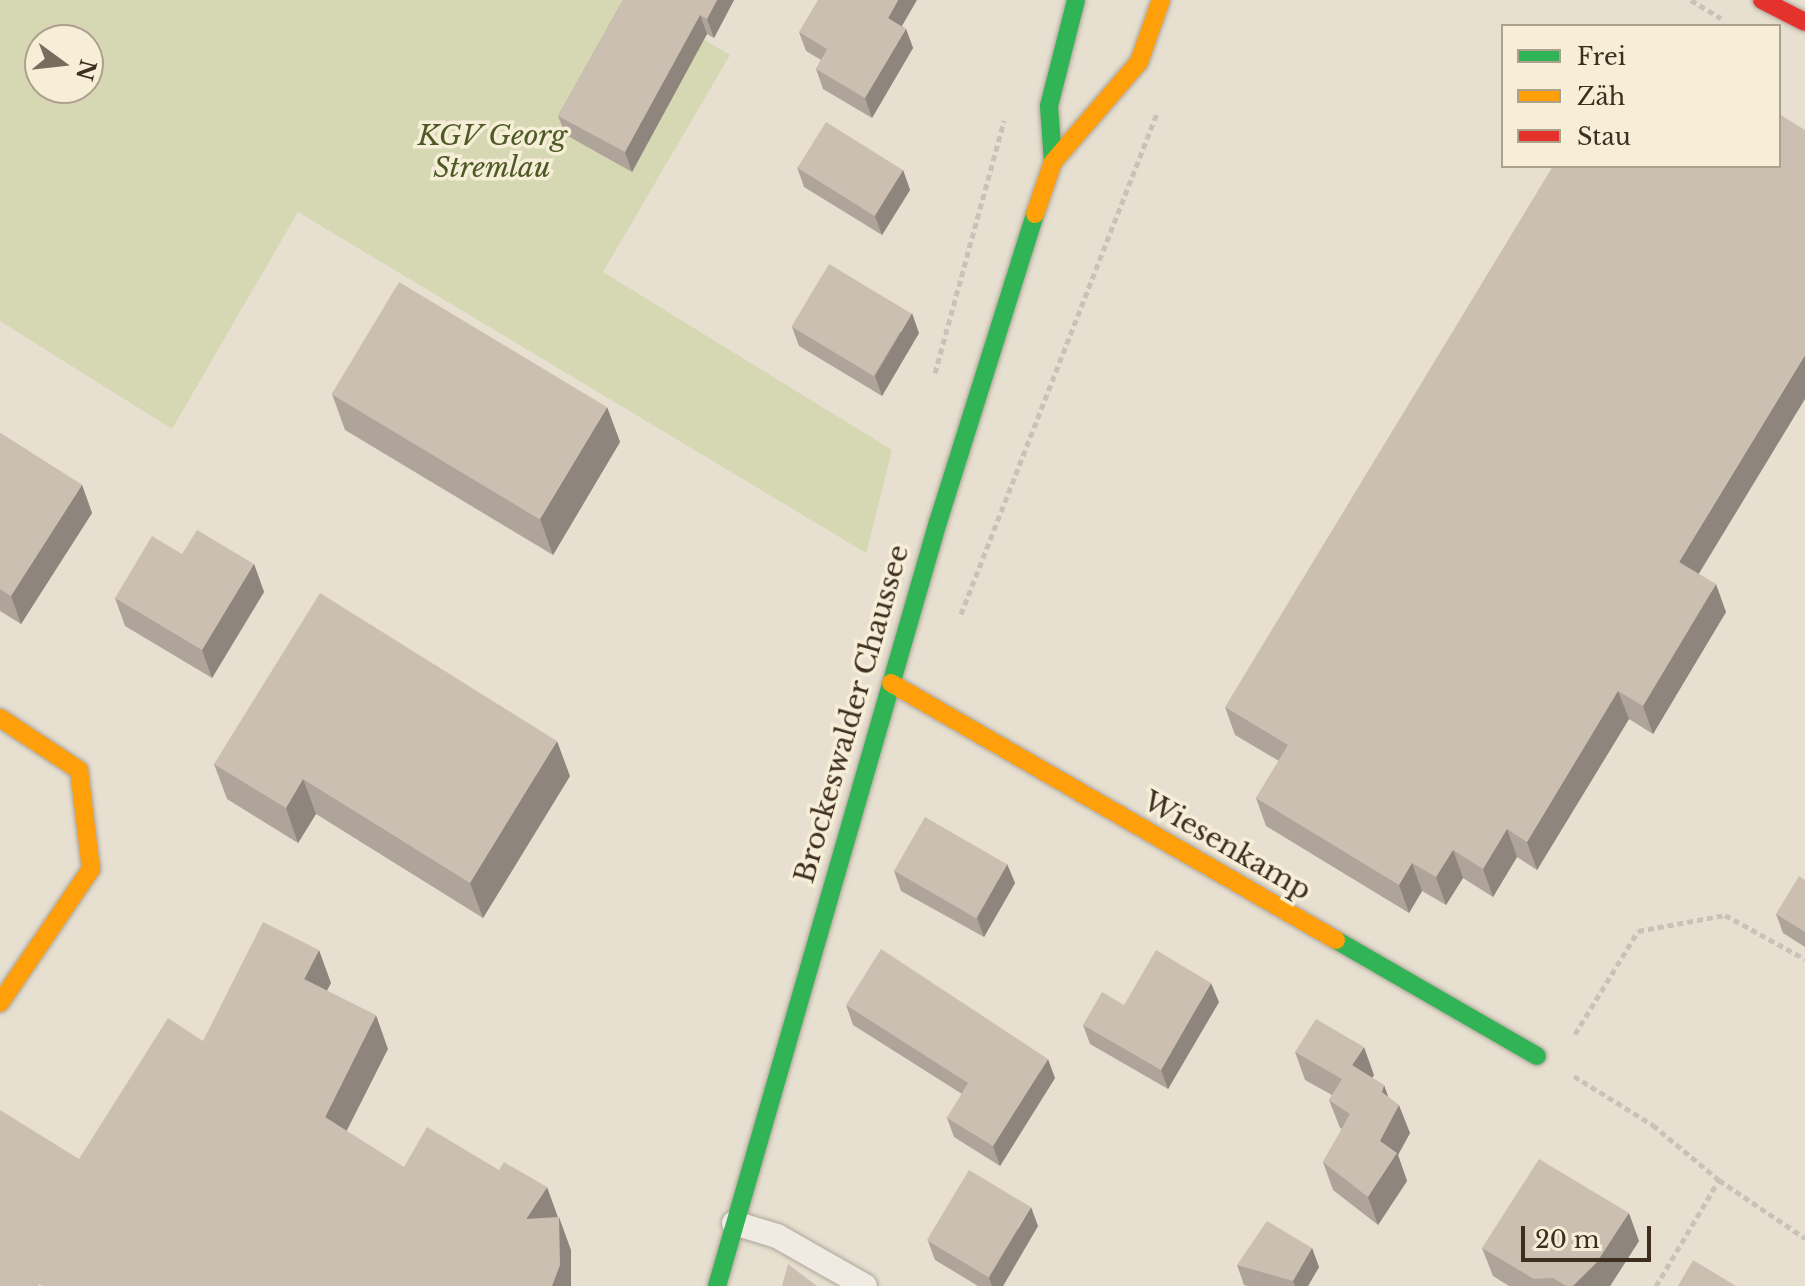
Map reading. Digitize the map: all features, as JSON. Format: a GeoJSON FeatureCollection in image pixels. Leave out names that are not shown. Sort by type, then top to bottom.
{"type":"FeatureCollection","features":[{"type":"Feature","properties":{"kind":"street","name":"Brockeswalder Chaussee"},"geometry":{"type":"LineString","coordinates":[[1053,162],[1049,106],[1076,0]]}},
{"type":"Feature","properties":{"kind":"street"},"geometry":{"type":"LineString","coordinates":[[1100,106],[1139,62],[1161,0]]}},
{"type":"Feature","properties":{"kind":"street"},"geometry":{"type":"LineString","coordinates":[[1762,0],[1805,22]]}},
{"type":"Feature","properties":{"kind":"street"},"geometry":{"type":"LineString","coordinates":[[1795,0],[1805,7]]}},
{"type":"Feature","properties":{"kind":"street","name":"Brockeswalder Chaussee"},"geometry":{"type":"LineString","coordinates":[[717,1286],[994,335],[1053,162],[1100,106],[1113,61]]}},
{"type":"Feature","properties":{"kind":"street","name":"Wiesenkamp"},"geometry":{"type":"LineString","coordinates":[[891,683],[1537,1056]]}},
{"type":"Feature","properties":{"kind":"street"},"geometry":{"type":"LineString","coordinates":[[0,718],[79,770],[91,869],[0,1003]]}},
{"type":"Feature","properties":{"kind":"lane"},"geometry":{"type":"LineString","coordinates":[[734,1223],[777,1236],[865,1286]]}},
{"type":"Feature","properties":{"kind":"path"},"geometry":{"type":"LineString","coordinates":[[1691,0],[1732,24]]}},
{"type":"Feature","properties":{"kind":"path"},"geometry":{"type":"LineString","coordinates":[[958,623],[1158,108]]}},
{"type":"Feature","properties":{"kind":"path"},"geometry":{"type":"LineString","coordinates":[[1572,1040],[1638,931],[1725,915],[1805,959]]}},
{"type":"Feature","properties":{"kind":"path"},"geometry":{"type":"LineString","coordinates":[[1572,1075],[1653,1125],[1719,1180],[1805,1238]]}},
{"type":"Feature","properties":{"kind":"path"},"geometry":{"type":"LineString","coordinates":[[1656,1286],[1719,1180]]}},
{"type":"Feature","properties":{"kind":"green space","name":"KGV Georg Stremlau"},"geometry":{"type":"Polygon","coordinates":[[[0,0],[638,0],[730,55],[603,272],[892,450],[866,553],[298,212],[172,429],[0,321],[0,0]]]}},
{"type":"Feature","properties":{"kind":"building"},"geometry":{"type":"Polygon","coordinates":[[[623,0],[717,0],[707,19],[700,15],[625,152],[558,116],[623,0]]]}},
{"type":"Feature","properties":{"kind":"building"},"geometry":{"type":"Polygon","coordinates":[[[818,0],[898,0],[888,18],[906,29],[865,98],[816,69],[827,49],[799,32],[818,0]]]}},
{"type":"Feature","properties":{"kind":"building"},"geometry":{"type":"Polygon","coordinates":[[[1781,115],[1805,130],[1805,355],[1679,562],[1716,584],[1643,706],[1618,691],[1527,842],[1507,829],[1483,869],[1453,850],[1436,877],[1412,863],[1399,885],[1256,798],[1288,745],[1225,707],[1552,168],[1781,168],[1781,115]]]}},
{"type":"Feature","properties":{"kind":"building"},"geometry":{"type":"Polygon","coordinates":[[[826,122],[903,170],[875,216],[797,168],[826,122]]]}},
{"type":"Feature","properties":{"kind":"building"},"geometry":{"type":"Polygon","coordinates":[[[829,264],[911,313],[874,376],[791,327],[829,264]]]}},
{"type":"Feature","properties":{"kind":"building"},"geometry":{"type":"Polygon","coordinates":[[[399,282],[607,407],[540,519],[332,394],[399,282]]]}},
{"type":"Feature","properties":{"kind":"building"},"geometry":{"type":"Polygon","coordinates":[[[0,433],[82,485],[11,596],[0,589],[0,433]]]}},
{"type":"Feature","properties":{"kind":"building"},"geometry":{"type":"Polygon","coordinates":[[[197,530],[254,564],[202,650],[115,598],[152,536],[182,554],[197,530]]]}},
{"type":"Feature","properties":{"kind":"building"},"geometry":{"type":"Polygon","coordinates":[[[320,593],[557,741],[470,883],[303,779],[286,808],[214,764],[320,593]]]}},
{"type":"Feature","properties":{"kind":"building"},"geometry":{"type":"Polygon","coordinates":[[[925,817],[1007,864],[976,918],[894,871],[925,817]]]}},
{"type":"Feature","properties":{"kind":"building"},"geometry":{"type":"Polygon","coordinates":[[[1799,876],[1805,880],[1805,932],[1776,914],[1799,876]]]}},
{"type":"Feature","properties":{"kind":"building"},"geometry":{"type":"Polygon","coordinates":[[[263,922],[319,950],[304,979],[376,1015],[325,1117],[404,1167],[427,1127],[499,1170],[504,1162],[547,1187],[526,1219],[559,1217],[560,1265],[552,1286],[0,1286],[0,1110],[79,1159],[168,1018],[203,1041],[263,922]]]}},
{"type":"Feature","properties":{"kind":"building"},"geometry":{"type":"Polygon","coordinates":[[[881,949],[1048,1059],[993,1146],[947,1118],[968,1083],[846,1005],[881,949]]]}},
{"type":"Feature","properties":{"kind":"building"},"geometry":{"type":"Polygon","coordinates":[[[1156,950],[1211,983],[1161,1070],[1083,1025],[1102,992],[1124,1005],[1156,950]]]}},
{"type":"Feature","properties":{"kind":"building"},"geometry":{"type":"Polygon","coordinates":[[[1316,1019],[1364,1047],[1352,1065],[1384,1085],[1382,1092],[1399,1105],[1380,1141],[1397,1153],[1368,1197],[1323,1162],[1350,1114],[1329,1100],[1342,1079],[1295,1052],[1316,1019]]]}},
{"type":"Feature","properties":{"kind":"building"},"geometry":{"type":"Polygon","coordinates":[[[1539,1159],[1629,1213],[1597,1262],[1573,1286],[1566,1286],[1553,1278],[1534,1279],[1482,1248],[1539,1159]]]}},
{"type":"Feature","properties":{"kind":"building"},"geometry":{"type":"Polygon","coordinates":[[[969,1170],[1031,1207],[988,1277],[927,1240],[969,1170]]]}},
{"type":"Feature","properties":{"kind":"building"},"geometry":{"type":"Polygon","coordinates":[[[1267,1221],[1312,1248],[1293,1281],[1237,1265],[1267,1221]]]}},
{"type":"Feature","properties":{"kind":"building"},"geometry":{"type":"Polygon","coordinates":[[[1693,1260],[1736,1286],[1678,1286],[1693,1260]]]}},
{"type":"Feature","properties":{"kind":"building"},"geometry":{"type":"Polygon","coordinates":[[[788,1264],[817,1286],[782,1286],[788,1264]]]}},
{"type":"Feature","properties":{"kind":"traffic: fast"},"geometry":{"type":"LineString","coordinates":[[1053,162],[1049,106],[1076,0]]}},
{"type":"Feature","properties":{"kind":"traffic: fast"},"geometry":{"type":"LineString","coordinates":[[717,1286],[938,522],[1035,214]]}},
{"type":"Feature","properties":{"kind":"traffic: fast"},"geometry":{"type":"LineString","coordinates":[[1336,940],[1537,1056]]}},
{"type":"Feature","properties":{"kind":"traffic: slow"},"geometry":{"type":"LineString","coordinates":[[1035,214],[1053,162],[1139,62],[1161,0]]}},
{"type":"Feature","properties":{"kind":"traffic: slow"},"geometry":{"type":"LineString","coordinates":[[891,683],[1336,940]]}},
{"type":"Feature","properties":{"kind":"traffic: slow"},"geometry":{"type":"LineString","coordinates":[[0,718],[79,770],[91,869],[0,1003]]}},
{"type":"Feature","properties":{"kind":"traffic: jam"},"geometry":{"type":"LineString","coordinates":[[1762,0],[1805,22]]}}]}
